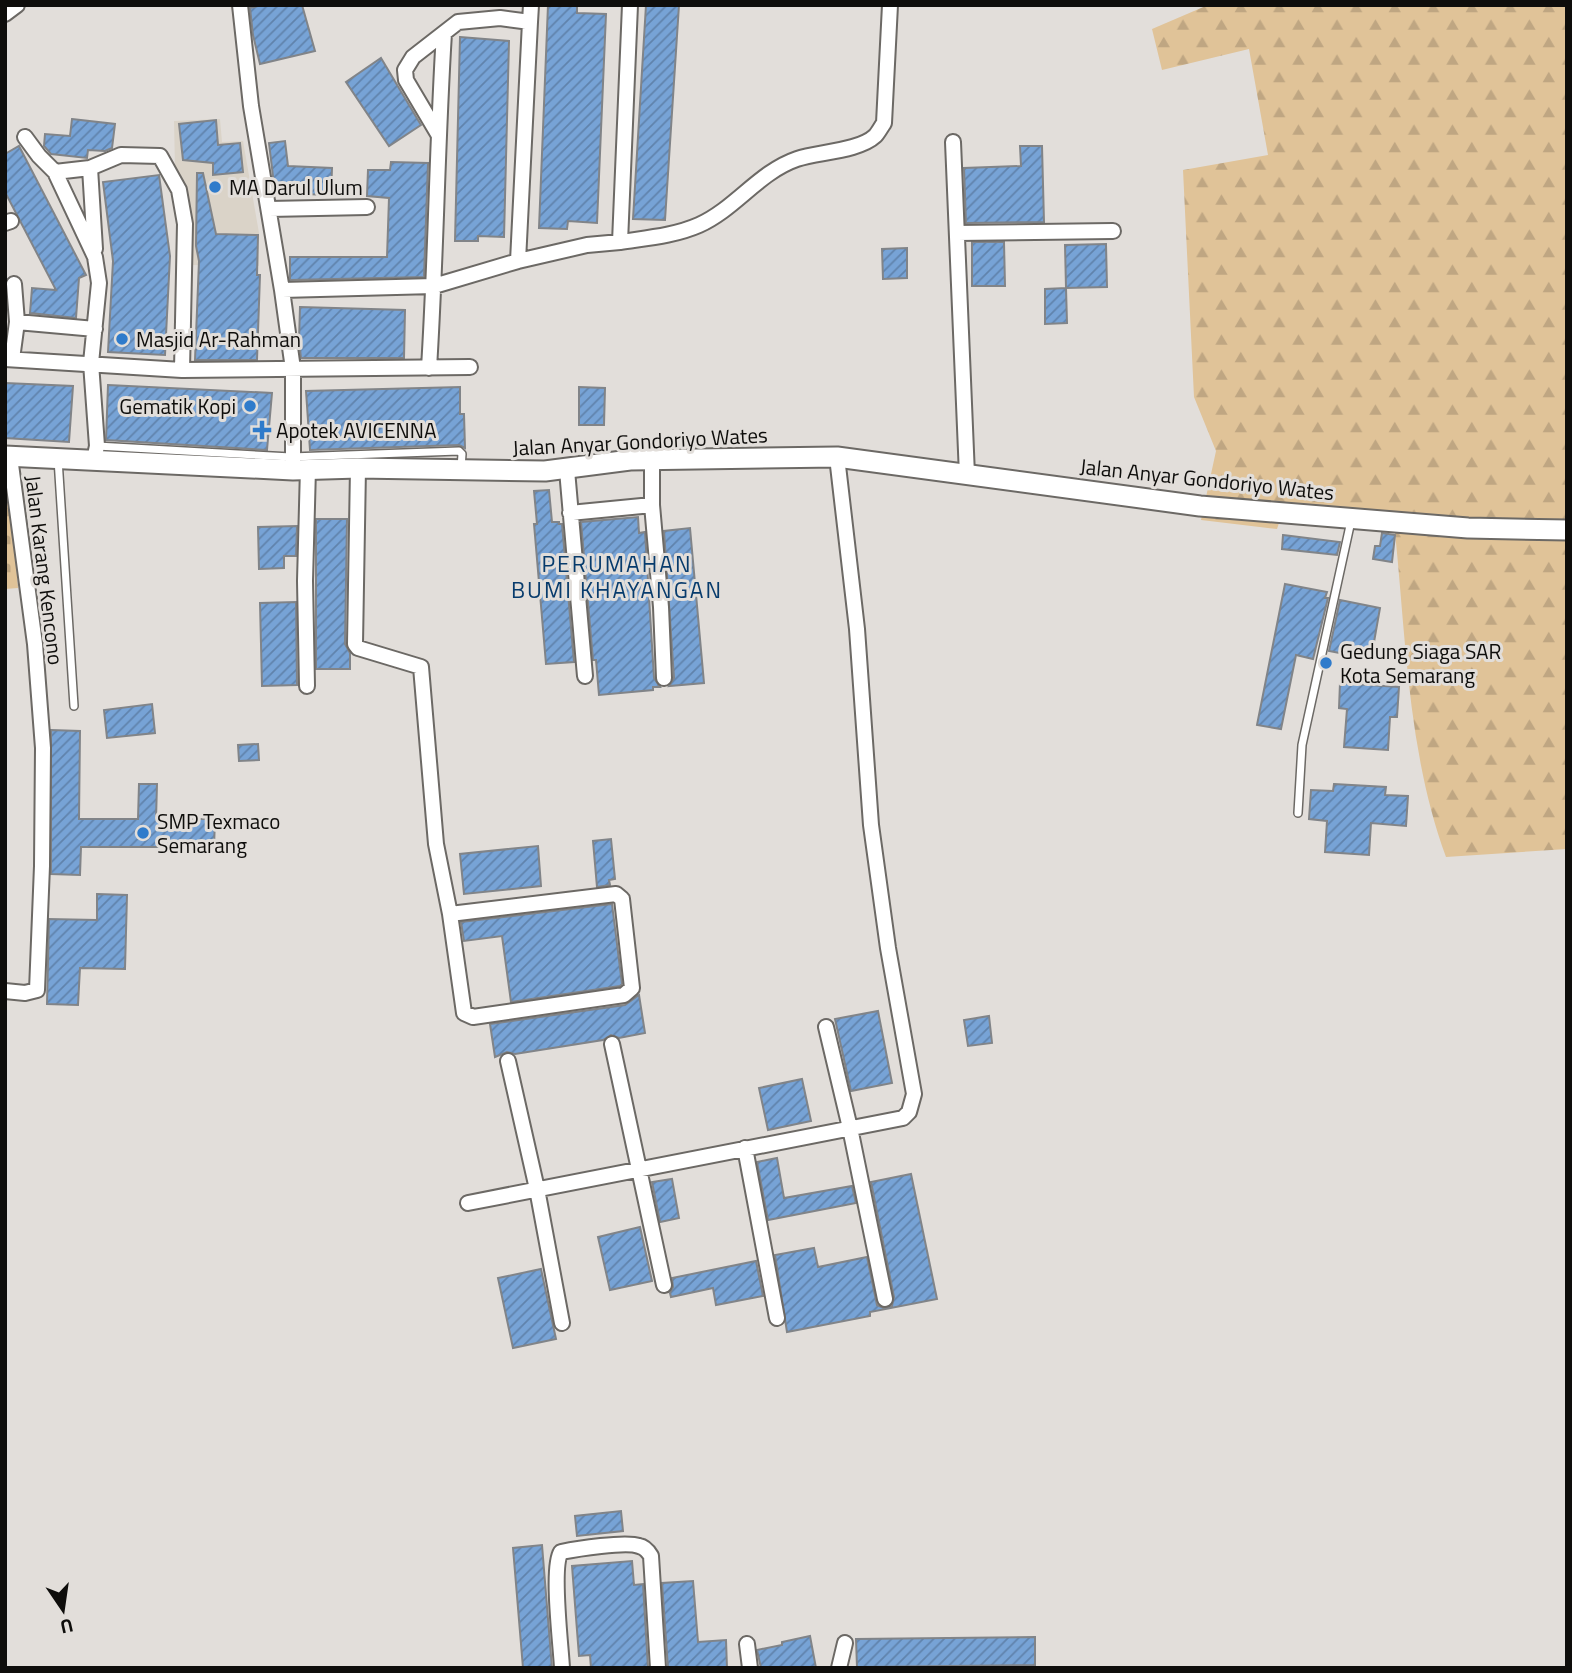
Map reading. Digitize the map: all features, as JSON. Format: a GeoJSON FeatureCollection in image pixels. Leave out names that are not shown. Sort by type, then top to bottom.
{"type":"FeatureCollection","features":[{"type":"Feature","properties":{"kind":"street"},"geometry":{"type":"LineString","coordinates":[[5,14],[17,5]]}},
{"type":"Feature","properties":{"kind":"street"},"geometry":{"type":"LineString","coordinates":[[240,5],[251,106],[293,369],[305,580],[307,686]]}},
{"type":"Feature","properties":{"kind":"street"},"geometry":{"type":"LineString","coordinates":[[518,261],[531,5]]}},
{"type":"Feature","properties":{"kind":"street"},"geometry":{"type":"LineString","coordinates":[[620,242],[630,5]]}},
{"type":"Feature","properties":{"kind":"street"},"geometry":{"type":"LineString","coordinates":[[282,290],[434,286],[518,261],[587,245],[667,236],[700,225],[727,208],[753,186],[796,159],[861,144],[874,136],[884,122],[890,5]]}},
{"type":"Feature","properties":{"kind":"street"},"geometry":{"type":"LineString","coordinates":[[438,134],[406,80],[405,70],[413,57],[458,22],[500,18],[530,22]]}},
{"type":"Feature","properties":{"kind":"street"},"geometry":{"type":"LineString","coordinates":[[429,368],[444,33]]}},
{"type":"Feature","properties":{"kind":"street"},"geometry":{"type":"LineString","coordinates":[[25,137],[55,172],[95,257]]}},
{"type":"Feature","properties":{"kind":"street"},"geometry":{"type":"LineString","coordinates":[[953,142],[967,475]]}},
{"type":"Feature","properties":{"kind":"street"},"geometry":{"type":"LineString","coordinates":[[55,172],[90,169],[121,155],[160,156],[179,190],[185,224],[182,370]]}},
{"type":"Feature","properties":{"kind":"street"},"geometry":{"type":"LineString","coordinates":[[90,169],[99,283],[91,363],[95,453]]}},
{"type":"Feature","properties":{"kind":"street"},"geometry":{"type":"LineString","coordinates":[[269,209],[367,207]]}},
{"type":"Feature","properties":{"kind":"street"},"geometry":{"type":"LineString","coordinates":[[957,233],[1114,231]]}},
{"type":"Feature","properties":{"kind":"street"},"geometry":{"type":"LineString","coordinates":[[14,284],[17,322],[8,359],[182,370],[470,367]]}},
{"type":"Feature","properties":{"kind":"street"},"geometry":{"type":"LineString","coordinates":[[17,322],[95,329]]}},
{"type":"Feature","properties":{"kind":"street","name":"Jalan Anyar Gondoriyo Wates"},"geometry":{"type":"LineString","coordinates":[[8,456],[58,458],[95,453],[358,468],[461,470],[567,470],[631,460],[836,457],[1200,506],[1468,528],[1567,530]]}},
{"type":"Feature","properties":{"kind":"street","name":"Jalan Karang Kencono"},"geometry":{"type":"LineString","coordinates":[[5,991],[36,991],[42,866],[43,748],[35,644],[8,456]]}},
{"type":"Feature","properties":{"kind":"street"},"geometry":{"type":"LineString","coordinates":[[468,1203],[903,1118],[909,1112],[914,1094],[888,948],[871,825],[857,629],[836,457]]}},
{"type":"Feature","properties":{"kind":"street"},"geometry":{"type":"LineString","coordinates":[[652,460],[652,505],[664,678]]}},
{"type":"Feature","properties":{"kind":"street"},"geometry":{"type":"LineString","coordinates":[[358,468],[356,647],[421,667],[436,844],[450,914],[464,1013],[468,1016],[624,995],[632,988],[621,900],[615,894],[450,914]]}},
{"type":"Feature","properties":{"kind":"street"},"geometry":{"type":"LineString","coordinates":[[567,470],[584,676]]}},
{"type":"Feature","properties":{"kind":"street"},"geometry":{"type":"LineString","coordinates":[[570,513],[652,505]]}},
{"type":"Feature","properties":{"kind":"street"},"geometry":{"type":"LineString","coordinates":[[825,1027],[850,1128],[885,1299]]}},
{"type":"Feature","properties":{"kind":"street"},"geometry":{"type":"LineString","coordinates":[[612,1044],[664,1285]]}},
{"type":"Feature","properties":{"kind":"street"},"geometry":{"type":"LineString","coordinates":[[508,1061],[537,1189],[562,1323]]}},
{"type":"Feature","properties":{"kind":"street"},"geometry":{"type":"LineString","coordinates":[[745,1148],[776,1318]]}},
{"type":"Feature","properties":{"kind":"street"},"geometry":{"type":"LineString","coordinates":[[562,1668],[558,1557],[561,1552],[637,1545],[647,1550],[651,1556],[658,1668]]}},
{"type":"Feature","properties":{"kind":"street"},"geometry":{"type":"LineString","coordinates":[[839,1668],[845,1643]]}},
{"type":"Feature","properties":{"kind":"street"},"geometry":{"type":"LineString","coordinates":[[747,1644],[750,1668]]}},
{"type":"Feature","properties":{"kind":"lane"},"geometry":{"type":"LineString","coordinates":[[298,465],[459,451],[462,454],[461,470]]}},
{"type":"Feature","properties":{"kind":"lane"},"geometry":{"type":"LineString","coordinates":[[58,458],[74,706]]}},
{"type":"Feature","properties":{"kind":"lane"},"geometry":{"type":"LineString","coordinates":[[1298,813],[1302,745],[1351,517]]}},
{"type":"Feature","properties":{"kind":"shaded area","name":"MA Darul Ulum"},"geometry":{"type":"Polygon","coordinates":[[[220,119],[222,142],[243,141],[259,233],[259,266],[191,265],[186,207],[175,167],[174,121],[220,119]]]}},
{"type":"Feature","properties":{"kind":"green space"},"geometry":{"type":"Polygon","coordinates":[[[1208,5],[1567,5],[1567,849],[1446,857],[1433,818],[1416,737],[1395,532],[1281,517],[1277,529],[1201,520],[1216,451],[1194,397],[1183,170],[1268,155],[1249,49],[1162,70],[1152,29],[1208,5]]]}},
{"type":"Feature","properties":{"kind":"green space"},"geometry":{"type":"Polygon","coordinates":[[[5,477],[9,477],[18,588],[5,589],[5,477]]]}},
{"type":"Feature","properties":{"kind":"building"},"geometry":{"type":"Polygon","coordinates":[[[262,5],[302,5],[315,51],[260,64],[250,8],[262,5]]]}},
{"type":"Feature","properties":{"kind":"building"},"geometry":{"type":"Polygon","coordinates":[[[548,5],[577,5],[577,13],[606,14],[597,223],[568,221],[567,229],[539,228],[548,5]]]}},
{"type":"Feature","properties":{"kind":"building"},"geometry":{"type":"Polygon","coordinates":[[[646,5],[679,5],[665,220],[633,219],[646,5]]]}},
{"type":"Feature","properties":{"kind":"building"},"geometry":{"type":"Polygon","coordinates":[[[460,37],[509,41],[504,237],[478,236],[478,241],[455,241],[460,37]]]}},
{"type":"Feature","properties":{"kind":"building"},"geometry":{"type":"Polygon","coordinates":[[[381,58],[421,125],[389,146],[346,82],[381,58]]]}},
{"type":"Feature","properties":{"kind":"building"},"geometry":{"type":"Polygon","coordinates":[[[72,119],[115,124],[112,148],[105,151],[88,150],[87,158],[51,154],[44,146],[45,134],[70,136],[72,119]]]}},
{"type":"Feature","properties":{"kind":"building"},"geometry":{"type":"Polygon","coordinates":[[[216,120],[218,145],[240,143],[243,172],[213,175],[213,163],[183,160],[179,124],[216,120]]]}},
{"type":"Feature","properties":{"kind":"building"},"geometry":{"type":"Polygon","coordinates":[[[285,141],[288,166],[332,168],[331,195],[275,193],[269,143],[285,141]]]}},
{"type":"Feature","properties":{"kind":"building"},"geometry":{"type":"Polygon","coordinates":[[[19,146],[86,275],[79,278],[76,318],[30,313],[32,288],[56,290],[5,192],[5,154],[19,146]]]}},
{"type":"Feature","properties":{"kind":"building"},"geometry":{"type":"Polygon","coordinates":[[[1020,146],[1042,146],[1044,222],[966,223],[964,168],[1021,166],[1020,146]]]}},
{"type":"Feature","properties":{"kind":"building"},"geometry":{"type":"Polygon","coordinates":[[[391,162],[428,163],[424,277],[290,280],[290,257],[387,257],[389,198],[367,196],[368,170],[390,170],[391,162]]]}},
{"type":"Feature","properties":{"kind":"building"},"geometry":{"type":"Polygon","coordinates":[[[197,173],[203,173],[216,234],[258,235],[257,275],[260,275],[257,360],[195,360],[199,261],[196,246],[197,173]]]}},
{"type":"Feature","properties":{"kind":"building"},"geometry":{"type":"Polygon","coordinates":[[[159,175],[170,256],[165,355],[108,352],[113,261],[103,182],[159,175]]]}},
{"type":"Feature","properties":{"kind":"building"},"geometry":{"type":"Polygon","coordinates":[[[972,242],[1004,242],[1005,286],[972,286],[972,242]]]}},
{"type":"Feature","properties":{"kind":"building"},"geometry":{"type":"Polygon","coordinates":[[[1106,244],[1107,287],[1066,288],[1065,245],[1106,244]]]}},
{"type":"Feature","properties":{"kind":"building"},"geometry":{"type":"Polygon","coordinates":[[[907,248],[907,278],[883,279],[882,249],[907,248]]]}},
{"type":"Feature","properties":{"kind":"building"},"geometry":{"type":"Polygon","coordinates":[[[1066,288],[1067,323],[1045,324],[1045,289],[1066,288]]]}},
{"type":"Feature","properties":{"kind":"building"},"geometry":{"type":"Polygon","coordinates":[[[300,307],[405,310],[404,358],[301,358],[300,307]]]}},
{"type":"Feature","properties":{"kind":"building"},"geometry":{"type":"Polygon","coordinates":[[[5,383],[73,386],[69,442],[5,438],[5,383]]]}},
{"type":"Feature","properties":{"kind":"building"},"geometry":{"type":"Polygon","coordinates":[[[108,385],[272,393],[267,450],[106,440],[108,385]]]}},
{"type":"Feature","properties":{"kind":"building"},"geometry":{"type":"Polygon","coordinates":[[[460,387],[460,414],[464,414],[465,448],[459,445],[310,450],[306,391],[460,387]]]}},
{"type":"Feature","properties":{"kind":"building"},"geometry":{"type":"Polygon","coordinates":[[[579,387],[605,388],[604,425],[579,425],[579,387]]]}},
{"type":"Feature","properties":{"kind":"building"},"geometry":{"type":"Polygon","coordinates":[[[549,490],[552,522],[562,524],[574,662],[546,664],[534,524],[537,524],[534,491],[549,490]]]}},
{"type":"Feature","properties":{"kind":"building"},"geometry":{"type":"Polygon","coordinates":[[[638,517],[639,533],[645,532],[654,678],[660,687],[599,695],[596,660],[593,660],[581,522],[638,517]]]}},
{"type":"Feature","properties":{"kind":"building"},"geometry":{"type":"Polygon","coordinates":[[[316,519],[347,519],[345,644],[350,653],[350,669],[316,669],[316,519]]]}},
{"type":"Feature","properties":{"kind":"building"},"geometry":{"type":"Polygon","coordinates":[[[297,526],[296,556],[284,556],[284,568],[259,569],[258,527],[297,526]]]}},
{"type":"Feature","properties":{"kind":"building"},"geometry":{"type":"Polygon","coordinates":[[[690,528],[704,683],[669,686],[674,678],[664,531],[690,528]]]}},
{"type":"Feature","properties":{"kind":"building"},"geometry":{"type":"Polygon","coordinates":[[[1382,533],[1395,535],[1392,562],[1373,559],[1375,546],[1380,546],[1382,533]]]}},
{"type":"Feature","properties":{"kind":"building"},"geometry":{"type":"Polygon","coordinates":[[[1283,535],[1340,542],[1337,555],[1282,549],[1283,535]]]}},
{"type":"Feature","properties":{"kind":"building"},"geometry":{"type":"Polygon","coordinates":[[[1285,584],[1327,592],[1325,598],[1328,598],[1313,659],[1296,655],[1281,729],[1257,725],[1285,584]]]}},
{"type":"Feature","properties":{"kind":"building"},"geometry":{"type":"Polygon","coordinates":[[[1340,600],[1380,608],[1371,659],[1329,651],[1340,600]]]}},
{"type":"Feature","properties":{"kind":"building"},"geometry":{"type":"Polygon","coordinates":[[[296,602],[297,685],[262,686],[260,603],[296,602]]]}},
{"type":"Feature","properties":{"kind":"building"},"geometry":{"type":"Polygon","coordinates":[[[1340,683],[1399,687],[1397,717],[1390,717],[1388,750],[1344,747],[1347,709],[1339,708],[1340,683]]]}},
{"type":"Feature","properties":{"kind":"building"},"geometry":{"type":"Polygon","coordinates":[[[152,704],[155,733],[107,738],[104,710],[152,704]]]}},
{"type":"Feature","properties":{"kind":"building"},"geometry":{"type":"Polygon","coordinates":[[[51,730],[80,731],[79,819],[138,819],[139,784],[157,784],[156,819],[215,819],[214,847],[81,847],[80,875],[51,874],[51,730]]]}},
{"type":"Feature","properties":{"kind":"building"},"geometry":{"type":"Polygon","coordinates":[[[258,744],[259,760],[239,761],[238,745],[258,744]]]}},
{"type":"Feature","properties":{"kind":"building"},"geometry":{"type":"Polygon","coordinates":[[[1334,784],[1386,787],[1385,795],[1408,796],[1406,826],[1371,823],[1369,855],[1325,852],[1327,821],[1309,819],[1311,790],[1333,791],[1334,784]]]}},
{"type":"Feature","properties":{"kind":"building"},"geometry":{"type":"Polygon","coordinates":[[[611,839],[615,879],[609,880],[610,885],[597,887],[593,841],[611,839]]]}},
{"type":"Feature","properties":{"kind":"building"},"geometry":{"type":"Polygon","coordinates":[[[538,846],[541,886],[464,894],[460,854],[538,846]]]}},
{"type":"Feature","properties":{"kind":"building"},"geometry":{"type":"Polygon","coordinates":[[[97,894],[127,895],[125,969],[80,968],[78,1005],[47,1004],[49,919],[97,920],[97,894]]]}},
{"type":"Feature","properties":{"kind":"building"},"geometry":{"type":"Polygon","coordinates":[[[612,904],[622,984],[620,986],[511,1002],[502,936],[464,941],[461,922],[612,904]]]}},
{"type":"Feature","properties":{"kind":"building"},"geometry":{"type":"Polygon","coordinates":[[[639,995],[645,1033],[619,1038],[611,1035],[603,1040],[515,1054],[507,1052],[495,1057],[490,1024],[625,1005],[639,995]]]}},
{"type":"Feature","properties":{"kind":"building"},"geometry":{"type":"Polygon","coordinates":[[[878,1011],[892,1083],[851,1091],[835,1019],[878,1011]]]}},
{"type":"Feature","properties":{"kind":"building"},"geometry":{"type":"Polygon","coordinates":[[[989,1016],[992,1043],[968,1046],[964,1020],[989,1016]]]}},
{"type":"Feature","properties":{"kind":"building"},"geometry":{"type":"Polygon","coordinates":[[[802,1079],[811,1121],[768,1130],[759,1088],[802,1079]]]}},
{"type":"Feature","properties":{"kind":"building"},"geometry":{"type":"Polygon","coordinates":[[[777,1158],[784,1198],[852,1186],[856,1203],[768,1220],[757,1162],[777,1158]]]}},
{"type":"Feature","properties":{"kind":"building"},"geometry":{"type":"Polygon","coordinates":[[[911,1174],[937,1299],[870,1312],[870,1316],[787,1332],[775,1255],[814,1248],[818,1267],[867,1257],[877,1305],[883,1308],[892,1306],[894,1297],[871,1182],[911,1174]]]}},
{"type":"Feature","properties":{"kind":"building"},"geometry":{"type":"Polygon","coordinates":[[[672,1179],[679,1218],[660,1222],[652,1182],[672,1179]]]}},
{"type":"Feature","properties":{"kind":"building"},"geometry":{"type":"Polygon","coordinates":[[[640,1227],[652,1281],[610,1290],[598,1237],[640,1227]]]}},
{"type":"Feature","properties":{"kind":"building"},"geometry":{"type":"Polygon","coordinates":[[[756,1261],[763,1296],[716,1305],[713,1288],[671,1297],[672,1278],[756,1261]]]}},
{"type":"Feature","properties":{"kind":"building"},"geometry":{"type":"Polygon","coordinates":[[[541,1269],[556,1339],[513,1348],[498,1278],[541,1269]]]}},
{"type":"Feature","properties":{"kind":"building"},"geometry":{"type":"Polygon","coordinates":[[[621,1511],[623,1531],[577,1536],[575,1516],[621,1511]]]}},
{"type":"Feature","properties":{"kind":"building"},"geometry":{"type":"Polygon","coordinates":[[[542,1545],[552,1668],[523,1668],[513,1548],[542,1545]]]}},
{"type":"Feature","properties":{"kind":"building"},"geometry":{"type":"Polygon","coordinates":[[[632,1561],[634,1585],[643,1584],[648,1668],[591,1668],[590,1655],[579,1656],[572,1566],[632,1561]]]}},
{"type":"Feature","properties":{"kind":"building"},"geometry":{"type":"Polygon","coordinates":[[[693,1581],[698,1642],[726,1640],[727,1668],[668,1668],[662,1583],[693,1581]]]}},
{"type":"Feature","properties":{"kind":"building"},"geometry":{"type":"Polygon","coordinates":[[[810,1636],[816,1668],[761,1668],[757,1650],[810,1636]]]}},
{"type":"Feature","properties":{"kind":"building"},"geometry":{"type":"Polygon","coordinates":[[[1035,1637],[1035,1665],[857,1667],[856,1639],[1035,1637]]]}},
{"type":"Feature","properties":{"kind":"place","name":"MA Darul Ulum"},"geometry":{"type":"Point","coordinates":[215,187]}},
{"type":"Feature","properties":{"kind":"place","name":"Masjid Ar-Rahman"},"geometry":{"type":"Point","coordinates":[122,339]}},
{"type":"Feature","properties":{"kind":"place","name":"Gematik Kopi"},"geometry":{"type":"Point","coordinates":[250,406]}},
{"type":"Feature","properties":{"kind":"place","name":"Apotek AVICENNA"},"geometry":{"type":"Point","coordinates":[262,430]}},
{"type":"Feature","properties":{"kind":"place","name":"Gedung Siaga SAR Kota Semarang"},"geometry":{"type":"Point","coordinates":[1326,663]}},
{"type":"Feature","properties":{"kind":"place","name":"SMP Texmaco Semarang"},"geometry":{"type":"Point","coordinates":[143,833]}},
{"type":"Feature","properties":{"kind":"district","name":"PERUMAHAN BUMI KHAYANGAN"},"geometry":{"type":"Point","coordinates":[617,576]}}]}
